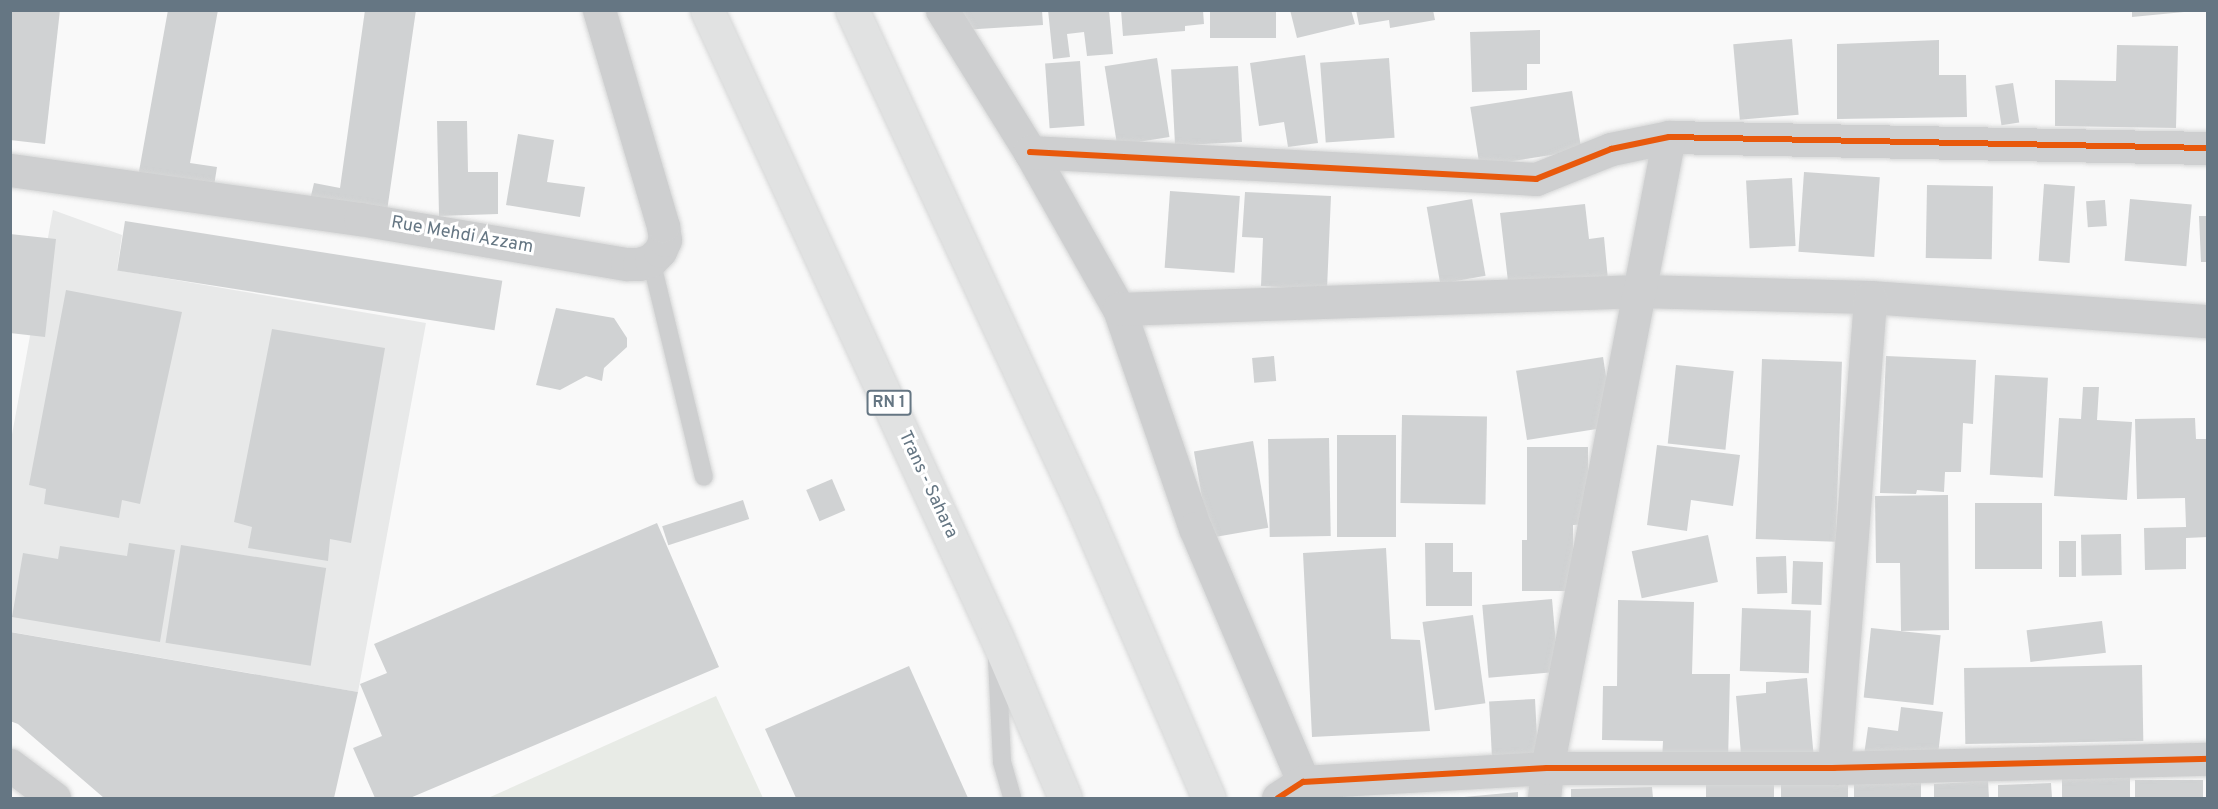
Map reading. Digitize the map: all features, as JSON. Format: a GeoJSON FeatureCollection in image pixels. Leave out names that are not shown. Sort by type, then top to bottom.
{"type":"FeatureCollection","features":[{"type":"Feature","properties":{"kind":"highway","name":"Trans - Sahara"},"geometry":{"type":"LineString","coordinates":[[707,10],[996,636],[1065,798]]}},
{"type":"Feature","properties":{"kind":"highway"},"geometry":{"type":"LineString","coordinates":[[852,10],[1082,505],[1209,798]]}},
{"type":"Feature","properties":{"kind":"street"},"geometry":{"type":"LineString","coordinates":[[599,10],[663,226],[665,240],[651,260]]}},
{"type":"Feature","properties":{"kind":"street"},"geometry":{"type":"LineString","coordinates":[[942,10],[1030,152],[1119,309],[1195,528],[1297,793],[1834,768],[2208,759]]}},
{"type":"Feature","properties":{"kind":"street"},"geometry":{"type":"LineString","coordinates":[[1030,152],[1536,179],[1611,149],[1669,136],[2208,148]]}},
{"type":"Feature","properties":{"kind":"street"},"geometry":{"type":"LineString","coordinates":[[1545,783],[1669,136]]}},
{"type":"Feature","properties":{"kind":"street","name":"Rue Mehdi Azzam"},"geometry":{"type":"LineString","coordinates":[[10,170],[348,217],[627,264],[651,260]]}},
{"type":"Feature","properties":{"kind":"street"},"geometry":{"type":"LineString","coordinates":[[1119,309],[1639,291],[1870,297],[2208,321]]}},
{"type":"Feature","properties":{"kind":"street"},"geometry":{"type":"LineString","coordinates":[[1834,768],[1870,297]]}},
{"type":"Feature","properties":{"kind":"street"},"geometry":{"type":"LineString","coordinates":[[10,765],[54,798]]}},
{"type":"Feature","properties":{"kind":"lane"},"geometry":{"type":"LineString","coordinates":[[651,260],[704,477]]}},
{"type":"Feature","properties":{"kind":"lane"},"geometry":{"type":"LineString","coordinates":[[996,636],[1002,762],[1012,798]]}},
{"type":"Feature","properties":{"kind":"shaded area"},"geometry":{"type":"Polygon","coordinates":[[[53,210],[122,235],[117,270],[426,323],[358,692],[11,632],[11,440],[53,210]]]}},
{"type":"Feature","properties":{"kind":"shaded area"},"geometry":{"type":"Polygon","coordinates":[[[716,696],[763,798],[488,798],[716,696]]]}},
{"type":"Feature","properties":{"kind":"building"},"geometry":{"type":"Polygon","coordinates":[[[10,10],[60,10],[45,144],[10,140],[10,10]]]}},
{"type":"Feature","properties":{"kind":"building"},"geometry":{"type":"Polygon","coordinates":[[[168,10],[218,10],[190,163],[217,167],[214,186],[138,177],[168,10]]]}},
{"type":"Feature","properties":{"kind":"building"},"geometry":{"type":"Polygon","coordinates":[[[365,10],[416,10],[387,211],[310,200],[314,183],[340,188],[365,10]]]}},
{"type":"Feature","properties":{"kind":"building"},"geometry":{"type":"Polygon","coordinates":[[[960,10],[1042,10],[1043,25],[962,30],[960,10]]]}},
{"type":"Feature","properties":{"kind":"building"},"geometry":{"type":"Polygon","coordinates":[[[1048,10],[1109,10],[1113,54],[1087,56],[1084,32],[1067,34],[1070,57],[1053,59],[1048,10]]]}},
{"type":"Feature","properties":{"kind":"building"},"geometry":{"type":"Polygon","coordinates":[[[1121,10],[1203,10],[1204,24],[1185,26],[1185,31],[1123,36],[1121,10]]]}},
{"type":"Feature","properties":{"kind":"building"},"geometry":{"type":"Polygon","coordinates":[[[1210,10],[1276,10],[1276,38],[1210,38],[1210,10]]]}},
{"type":"Feature","properties":{"kind":"building"},"geometry":{"type":"Polygon","coordinates":[[[1290,10],[1351,10],[1355,24],[1297,38],[1290,10]]]}},
{"type":"Feature","properties":{"kind":"building"},"geometry":{"type":"Polygon","coordinates":[[[1356,10],[1433,10],[1435,20],[1390,28],[1389,20],[1359,25],[1356,10]]]}},
{"type":"Feature","properties":{"kind":"building"},"geometry":{"type":"Polygon","coordinates":[[[2132,10],[2184,10],[2184,12],[2132,17],[2132,10]]]}},
{"type":"Feature","properties":{"kind":"building"},"geometry":{"type":"Polygon","coordinates":[[[1540,30],[1540,64],[1527,64],[1527,90],[1472,92],[1470,32],[1540,30]]]}},
{"type":"Feature","properties":{"kind":"building"},"geometry":{"type":"Polygon","coordinates":[[[1792,39],[1799,115],[1740,120],[1733,44],[1792,39]]]}},
{"type":"Feature","properties":{"kind":"building"},"geometry":{"type":"Polygon","coordinates":[[[1939,40],[1939,75],[1966,75],[1967,117],[1837,119],[1837,44],[1939,40]]]}},
{"type":"Feature","properties":{"kind":"building"},"geometry":{"type":"Polygon","coordinates":[[[2117,45],[2178,46],[2176,128],[2055,126],[2055,80],[2116,81],[2117,45]]]}},
{"type":"Feature","properties":{"kind":"building"},"geometry":{"type":"Polygon","coordinates":[[[1305,55],[1318,143],[1288,147],[1284,122],[1259,126],[1250,63],[1305,55]]]}},
{"type":"Feature","properties":{"kind":"building"},"geometry":{"type":"Polygon","coordinates":[[[1157,58],[1170,137],[1117,145],[1105,66],[1157,58]]]}},
{"type":"Feature","properties":{"kind":"building"},"geometry":{"type":"Polygon","coordinates":[[[1389,58],[1395,138],[1326,143],[1320,63],[1389,58]]]}},
{"type":"Feature","properties":{"kind":"building"},"geometry":{"type":"Polygon","coordinates":[[[1080,61],[1085,126],[1050,128],[1045,63],[1080,61]]]}},
{"type":"Feature","properties":{"kind":"building"},"geometry":{"type":"Polygon","coordinates":[[[1238,66],[1242,142],[1175,145],[1171,70],[1238,66]]]}},
{"type":"Feature","properties":{"kind":"building"},"geometry":{"type":"Polygon","coordinates":[[[2013,83],[2019,123],[2001,125],[1995,86],[2013,83]]]}},
{"type":"Feature","properties":{"kind":"building"},"geometry":{"type":"Polygon","coordinates":[[[1572,91],[1581,150],[1480,166],[1470,107],[1572,91]]]}},
{"type":"Feature","properties":{"kind":"building"},"geometry":{"type":"Polygon","coordinates":[[[437,121],[467,121],[468,172],[498,172],[498,214],[439,216],[437,121]]]}},
{"type":"Feature","properties":{"kind":"building"},"geometry":{"type":"Polygon","coordinates":[[[518,134],[554,140],[547,182],[585,187],[580,217],[506,205],[518,134]]]}},
{"type":"Feature","properties":{"kind":"building"},"geometry":{"type":"Polygon","coordinates":[[[1804,172],[1880,177],[1874,257],[1798,252],[1804,172]]]}},
{"type":"Feature","properties":{"kind":"building"},"geometry":{"type":"Polygon","coordinates":[[[1792,178],[1796,246],[1750,248],[1746,180],[1792,178]]]}},
{"type":"Feature","properties":{"kind":"building"},"geometry":{"type":"Polygon","coordinates":[[[2044,184],[2075,186],[2070,263],[2039,261],[2044,184]]]}},
{"type":"Feature","properties":{"kind":"building"},"geometry":{"type":"Polygon","coordinates":[[[1927,185],[1993,186],[1992,259],[1926,258],[1927,185]]]}},
{"type":"Feature","properties":{"kind":"building"},"geometry":{"type":"Polygon","coordinates":[[[1170,191],[1240,196],[1234,273],[1165,268],[1170,191]]]}},
{"type":"Feature","properties":{"kind":"building"},"geometry":{"type":"Polygon","coordinates":[[[1245,192],[1331,196],[1327,289],[1261,286],[1263,238],[1242,237],[1245,192]]]}},
{"type":"Feature","properties":{"kind":"building"},"geometry":{"type":"Polygon","coordinates":[[[1472,199],[1486,276],[1440,284],[1427,207],[1472,199]]]}},
{"type":"Feature","properties":{"kind":"building"},"geometry":{"type":"Polygon","coordinates":[[[2130,199],[2192,204],[2186,266],[2125,261],[2130,199]]]}},
{"type":"Feature","properties":{"kind":"building"},"geometry":{"type":"Polygon","coordinates":[[[2105,200],[2107,226],[2088,227],[2086,201],[2105,200]]]}},
{"type":"Feature","properties":{"kind":"building"},"geometry":{"type":"Polygon","coordinates":[[[1585,204],[1589,239],[1604,237],[1608,280],[1509,290],[1500,213],[1585,204]]]}},
{"type":"Feature","properties":{"kind":"building"},"geometry":{"type":"Polygon","coordinates":[[[2199,216],[2208,216],[2208,262],[2201,262],[2199,216]]]}},
{"type":"Feature","properties":{"kind":"building"},"geometry":{"type":"Polygon","coordinates":[[[125,221],[502,281],[494,330],[117,270],[125,221]]]}},
{"type":"Feature","properties":{"kind":"building"},"geometry":{"type":"Polygon","coordinates":[[[10,234],[56,239],[45,337],[10,333],[10,234]]]}},
{"type":"Feature","properties":{"kind":"building"},"geometry":{"type":"Polygon","coordinates":[[[66,290],[182,312],[140,504],[122,500],[119,518],[44,504],[46,489],[29,485],[66,290]]]}},
{"type":"Feature","properties":{"kind":"building"},"geometry":{"type":"Polygon","coordinates":[[[556,308],[614,318],[627,338],[627,347],[604,368],[602,381],[586,376],[560,390],[536,385],[556,308]]]}},
{"type":"Feature","properties":{"kind":"building"},"geometry":{"type":"Polygon","coordinates":[[[272,329],[385,348],[351,543],[330,539],[328,561],[248,548],[252,527],[234,522],[272,329]]]}},
{"type":"Feature","properties":{"kind":"building"},"geometry":{"type":"Polygon","coordinates":[[[1274,356],[1276,381],[1254,383],[1252,358],[1274,356]]]}},
{"type":"Feature","properties":{"kind":"building"},"geometry":{"type":"Polygon","coordinates":[[[1886,356],[1976,360],[1973,424],[1963,423],[1961,472],[1945,472],[1944,492],[1917,490],[1916,494],[1880,493],[1886,356]]]}},
{"type":"Feature","properties":{"kind":"building"},"geometry":{"type":"Polygon","coordinates":[[[1603,357],[1614,426],[1527,440],[1516,371],[1603,357]]]}},
{"type":"Feature","properties":{"kind":"building"},"geometry":{"type":"Polygon","coordinates":[[[1762,359],[1842,362],[1836,542],[1756,539],[1762,359]]]}},
{"type":"Feature","properties":{"kind":"building"},"geometry":{"type":"Polygon","coordinates":[[[1676,365],[1734,371],[1725,450],[1668,444],[1676,365]]]}},
{"type":"Feature","properties":{"kind":"building"},"geometry":{"type":"Polygon","coordinates":[[[1995,375],[2048,378],[2043,478],[1990,475],[1995,375]]]}},
{"type":"Feature","properties":{"kind":"building"},"geometry":{"type":"Polygon","coordinates":[[[2083,387],[2099,387],[2097,420],[2132,422],[2127,500],[2054,496],[2059,418],[2081,419],[2083,387]]]}},
{"type":"Feature","properties":{"kind":"building"},"geometry":{"type":"Polygon","coordinates":[[[1402,415],[1487,416],[1485,504],[1400,503],[1402,415]]]}},
{"type":"Feature","properties":{"kind":"building"},"geometry":{"type":"Polygon","coordinates":[[[2195,418],[2196,439],[2208,439],[2208,537],[2186,538],[2186,569],[2145,570],[2144,528],[2186,527],[2185,498],[2137,499],[2135,419],[2195,418]]]}},
{"type":"Feature","properties":{"kind":"building"},"geometry":{"type":"Polygon","coordinates":[[[1337,435],[1396,435],[1396,537],[1337,537],[1337,435]]]}},
{"type":"Feature","properties":{"kind":"building"},"geometry":{"type":"Polygon","coordinates":[[[1329,438],[1331,536],[1270,537],[1268,439],[1329,438]]]}},
{"type":"Feature","properties":{"kind":"building"},"geometry":{"type":"Polygon","coordinates":[[[1253,441],[1268,528],[1209,538],[1194,451],[1253,441]]]}},
{"type":"Feature","properties":{"kind":"building"},"geometry":{"type":"Polygon","coordinates":[[[1657,445],[1740,455],[1733,506],[1691,500],[1687,531],[1647,525],[1657,445]]]}},
{"type":"Feature","properties":{"kind":"building"},"geometry":{"type":"Polygon","coordinates":[[[1527,447],[1588,447],[1588,524],[1573,525],[1573,591],[1522,591],[1522,540],[1527,540],[1527,447]]]}},
{"type":"Feature","properties":{"kind":"building"},"geometry":{"type":"Polygon","coordinates":[[[832,479],[845,510],[820,521],[806,490],[832,479]]]}},
{"type":"Feature","properties":{"kind":"building"},"geometry":{"type":"Polygon","coordinates":[[[1948,495],[1949,630],[1901,631],[1900,563],[1876,563],[1875,496],[1948,495]]]}},
{"type":"Feature","properties":{"kind":"building"},"geometry":{"type":"Polygon","coordinates":[[[743,500],[749,519],[668,545],[662,526],[743,500]]]}},
{"type":"Feature","properties":{"kind":"building"},"geometry":{"type":"Polygon","coordinates":[[[1975,503],[2042,503],[2042,569],[1975,569],[1975,503]]]}},
{"type":"Feature","properties":{"kind":"building"},"geometry":{"type":"Polygon","coordinates":[[[657,523],[719,667],[410,798],[375,798],[353,748],[382,736],[360,684],[387,673],[374,644],[657,523]]]}},
{"type":"Feature","properties":{"kind":"building"},"geometry":{"type":"Polygon","coordinates":[[[2121,534],[2122,575],[2082,576],[2081,535],[2121,534]]]}},
{"type":"Feature","properties":{"kind":"building"},"geometry":{"type":"Polygon","coordinates":[[[1708,535],[1718,582],[1642,598],[1632,551],[1708,535]]]}},
{"type":"Feature","properties":{"kind":"building"},"geometry":{"type":"Polygon","coordinates":[[[2059,541],[2076,541],[2076,577],[2059,577],[2059,541]]]}},
{"type":"Feature","properties":{"kind":"building"},"geometry":{"type":"Polygon","coordinates":[[[129,543],[175,550],[160,642],[12,617],[23,553],[58,559],[60,546],[127,556],[129,543]]]}},
{"type":"Feature","properties":{"kind":"building"},"geometry":{"type":"Polygon","coordinates":[[[1425,543],[1453,543],[1453,572],[1472,572],[1472,606],[1426,606],[1425,543]]]}},
{"type":"Feature","properties":{"kind":"building"},"geometry":{"type":"Polygon","coordinates":[[[181,545],[326,568],[311,666],[166,643],[181,545]]]}},
{"type":"Feature","properties":{"kind":"building"},"geometry":{"type":"Polygon","coordinates":[[[1386,548],[1391,639],[1420,640],[1430,731],[1312,737],[1303,553],[1386,548]]]}},
{"type":"Feature","properties":{"kind":"building"},"geometry":{"type":"Polygon","coordinates":[[[1786,556],[1787,593],[1757,594],[1756,557],[1786,556]]]}},
{"type":"Feature","properties":{"kind":"building"},"geometry":{"type":"Polygon","coordinates":[[[1793,561],[1823,562],[1821,605],[1791,604],[1793,561]]]}},
{"type":"Feature","properties":{"kind":"building"},"geometry":{"type":"Polygon","coordinates":[[[1552,599],[1558,672],[1489,678],[1482,605],[1552,599]]]}},
{"type":"Feature","properties":{"kind":"building"},"geometry":{"type":"Polygon","coordinates":[[[1618,600],[1694,602],[1692,674],[1730,674],[1728,762],[1662,761],[1663,741],[1602,740],[1603,686],[1617,686],[1618,600]]]}},
{"type":"Feature","properties":{"kind":"building"},"geometry":{"type":"Polygon","coordinates":[[[1742,608],[1811,610],[1809,673],[1740,671],[1742,608]]]}},
{"type":"Feature","properties":{"kind":"building"},"geometry":{"type":"Polygon","coordinates":[[[1473,615],[1485,703],[1435,710],[1422,622],[1473,615]]]}},
{"type":"Feature","properties":{"kind":"building"},"geometry":{"type":"Polygon","coordinates":[[[2102,621],[2106,653],[2030,662],[2027,630],[2102,621]]]}},
{"type":"Feature","properties":{"kind":"building"},"geometry":{"type":"Polygon","coordinates":[[[1871,628],[1941,635],[1933,705],[1864,698],[1871,628]]]}},
{"type":"Feature","properties":{"kind":"building"},"geometry":{"type":"Polygon","coordinates":[[[10,632],[358,692],[334,798],[104,798],[18,724],[10,721],[10,632]]]}},
{"type":"Feature","properties":{"kind":"building"},"geometry":{"type":"Polygon","coordinates":[[[2142,665],[2143,741],[1965,744],[1964,668],[2142,665]]]}},
{"type":"Feature","properties":{"kind":"building"},"geometry":{"type":"Polygon","coordinates":[[[909,666],[968,798],[796,798],[765,729],[909,666]]]}},
{"type":"Feature","properties":{"kind":"building"},"geometry":{"type":"Polygon","coordinates":[[[1807,678],[1814,760],[1742,766],[1736,696],[1766,693],[1766,682],[1807,678]]]}},
{"type":"Feature","properties":{"kind":"building"},"geometry":{"type":"Polygon","coordinates":[[[1535,699],[1538,761],[1492,763],[1489,701],[1535,699]]]}},
{"type":"Feature","properties":{"kind":"building"},"geometry":{"type":"Polygon","coordinates":[[[1901,707],[1943,712],[1937,763],[1864,755],[1868,727],[1898,731],[1901,707]]]}},
{"type":"Feature","properties":{"kind":"building"},"geometry":{"type":"Polygon","coordinates":[[[1781,775],[1848,775],[1848,798],[1781,798],[1781,775]]]}},
{"type":"Feature","properties":{"kind":"building"},"geometry":{"type":"Polygon","coordinates":[[[2062,775],[2130,775],[2130,798],[2062,798],[2062,775]]]}},
{"type":"Feature","properties":{"kind":"building"},"geometry":{"type":"Polygon","coordinates":[[[1706,777],[1774,777],[1774,798],[1706,798],[1706,777]]]}},
{"type":"Feature","properties":{"kind":"building"},"geometry":{"type":"Polygon","coordinates":[[[1854,778],[1921,778],[1921,798],[1854,798],[1854,778]]]}},
{"type":"Feature","properties":{"kind":"building"},"geometry":{"type":"Polygon","coordinates":[[[2135,780],[2203,780],[2203,798],[2135,798],[2135,780]]]}},
{"type":"Feature","properties":{"kind":"building"},"geometry":{"type":"Polygon","coordinates":[[[1988,781],[1989,798],[1934,798],[1934,784],[1988,781]]]}},
{"type":"Feature","properties":{"kind":"building"},"geometry":{"type":"Polygon","coordinates":[[[2051,783],[2052,798],[1998,798],[1998,785],[2051,783]]]}},
{"type":"Feature","properties":{"kind":"building"},"geometry":{"type":"Polygon","coordinates":[[[1652,787],[1653,798],[1571,798],[1571,789],[1652,787]]]}},
{"type":"Feature","properties":{"kind":"building"},"geometry":{"type":"Polygon","coordinates":[[[1518,792],[1518,798],[1464,798],[1464,797],[1518,792]]]}},
{"type":"Feature","properties":{"kind":"cycle path"},"geometry":{"type":"LineString","coordinates":[[1030,152],[1536,179],[1611,149],[1669,137],[2208,148]]}},
{"type":"Feature","properties":{"kind":"cycle path"},"geometry":{"type":"LineString","coordinates":[[1278,798],[1303,782],[1547,768],[1834,768],[2208,759]]}}]}
